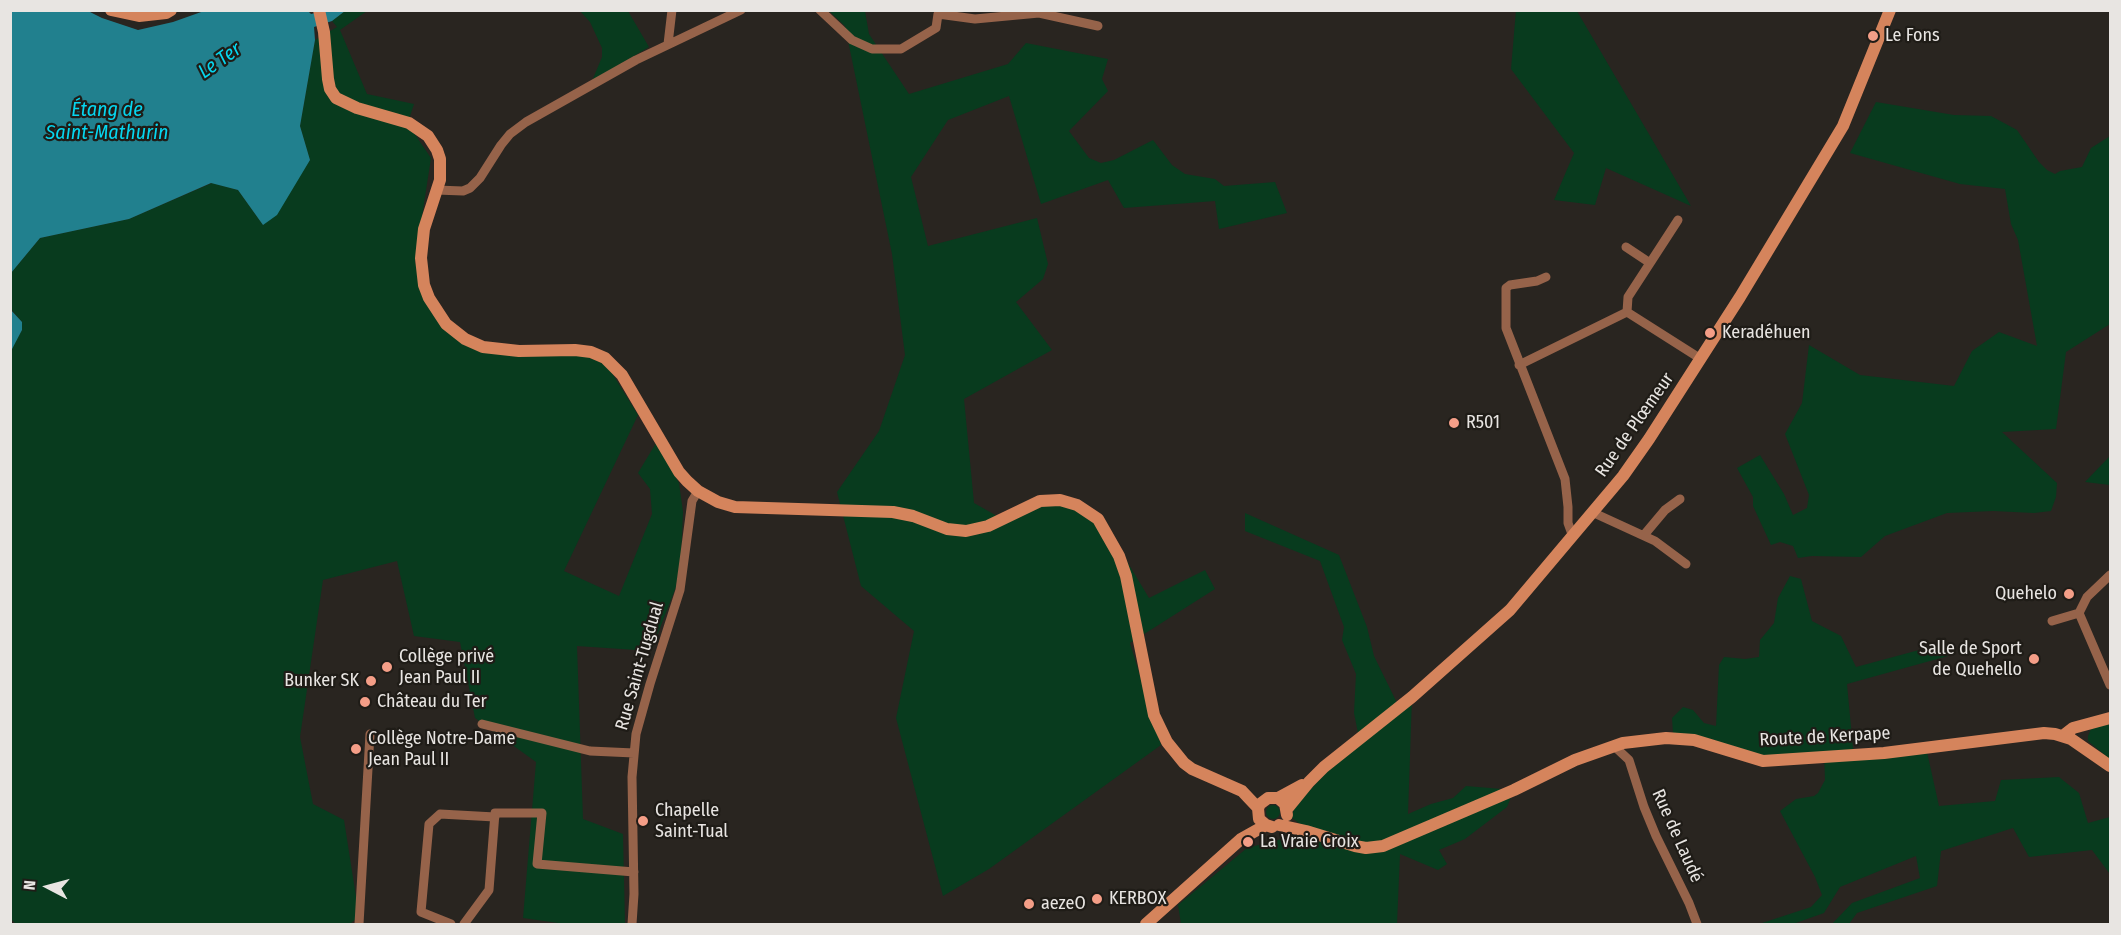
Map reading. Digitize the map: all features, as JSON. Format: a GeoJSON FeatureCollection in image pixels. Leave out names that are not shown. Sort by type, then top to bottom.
{"type":"FeatureCollection","features":[{"type":"Feature","properties":{"kind":"main road"},"geometry":{"type":"LineString","coordinates":[[111,10],[139,16],[165,13],[171,10]]}},
{"type":"Feature","properties":{"kind":"main road"},"geometry":{"type":"LineString","coordinates":[[319,10],[323,26],[328,79],[330,89],[336,98],[345,104],[394,118],[422,130],[434,144],[440,159],[441,170],[421,242],[421,258],[424,285],[429,298],[446,324],[465,339],[483,347],[519,351],[575,350],[591,352],[604,358],[622,375],[679,472],[698,491],[718,502],[735,507],[893,512],[913,516],[947,529],[966,531],[988,526],[1040,501],[1060,500],[1077,505],[1098,519],[1119,556],[1126,576],[1154,715],[1167,742],[1192,769],[1242,791],[1258,811],[1262,823],[1272,825]]}},
{"type":"Feature","properties":{"kind":"main road","name":"Rue de Plœmeur"},"geometry":{"type":"LineString","coordinates":[[1287,812],[1309,782],[1456,660],[1510,610],[1574,537],[1637,458],[1759,267],[1843,126],[1890,10]]}},
{"type":"Feature","properties":{"kind":"main road"},"geometry":{"type":"LineString","coordinates":[[2110,718],[2073,728],[2064,735],[2110,766]]}},
{"type":"Feature","properties":{"kind":"main road"},"geometry":{"type":"LineString","coordinates":[[2076,743],[2086,726]]}},
{"type":"Feature","properties":{"kind":"main road","name":"Route de Kerpape"},"geometry":{"type":"LineString","coordinates":[[1272,825],[1306,831],[1355,846],[1366,848],[1383,846],[1514,790],[1575,760],[1633,741],[1666,738],[1694,740],[1763,761],[1884,753],[2044,733],[2064,735]]}},
{"type":"Feature","properties":{"kind":"main road"},"geometry":{"type":"LineString","coordinates":[[1174,750],[1211,773],[1237,783],[1255,794],[1286,804],[1287,812],[1283,823],[1272,825],[1241,839]]}},
{"type":"Feature","properties":{"kind":"main road","name":"Rue de Plœmeur"},"geometry":{"type":"LineString","coordinates":[[1273,798],[1309,782]]}},
{"type":"Feature","properties":{"kind":"main road"},"geometry":{"type":"LineString","coordinates":[[1146,924],[1241,839],[1263,800],[1273,798]]}},
{"type":"Feature","properties":{"kind":"main road","name":"Route de Kerpape"},"geometry":{"type":"LineString","coordinates":[[1287,812],[1297,826],[1306,831]]}},
{"type":"Feature","properties":{"kind":"street"},"geometry":{"type":"LineString","coordinates":[[668,44],[672,10]]}},
{"type":"Feature","properties":{"kind":"street"},"geometry":{"type":"LineString","coordinates":[[436,190],[463,191],[470,188],[480,178],[506,140],[526,122],[668,44],[741,10]]}},
{"type":"Feature","properties":{"kind":"street"},"geometry":{"type":"LineString","coordinates":[[820,10],[852,40],[872,49],[901,49],[936,27],[938,12],[975,19],[1039,13],[1098,26]]}},
{"type":"Feature","properties":{"kind":"street"},"geometry":{"type":"LineString","coordinates":[[1627,312],[1628,297],[1678,220]]}},
{"type":"Feature","properties":{"kind":"street"},"geometry":{"type":"LineString","coordinates":[[1626,247],[1650,263]]}},
{"type":"Feature","properties":{"kind":"street"},"geometry":{"type":"LineString","coordinates":[[1546,277],[1537,281],[1510,285],[1506,288],[1506,328],[1565,479],[1569,507],[1568,523],[1574,537]]}},
{"type":"Feature","properties":{"kind":"street"},"geometry":{"type":"LineString","coordinates":[[1627,312],[1701,359]]}},
{"type":"Feature","properties":{"kind":"street"},"geometry":{"type":"LineString","coordinates":[[1519,365],[1627,312]]}},
{"type":"Feature","properties":{"kind":"street","name":"Rue Saint-Tugdual"},"geometry":{"type":"LineString","coordinates":[[632,924],[634,872],[632,777],[636,734],[680,590],[692,501],[698,491]]}},
{"type":"Feature","properties":{"kind":"street"},"geometry":{"type":"LineString","coordinates":[[1644,535],[1665,510],[1680,499]]}},
{"type":"Feature","properties":{"kind":"street"},"geometry":{"type":"LineString","coordinates":[[1569,507],[1584,524]]}},
{"type":"Feature","properties":{"kind":"street"},"geometry":{"type":"LineString","coordinates":[[1594,513],[1655,541],[1686,564]]}},
{"type":"Feature","properties":{"kind":"street"},"geometry":{"type":"LineString","coordinates":[[2110,575],[2087,597],[2080,606],[2079,613],[2110,685]]}},
{"type":"Feature","properties":{"kind":"street"},"geometry":{"type":"LineString","coordinates":[[2052,621],[2079,613]]}},
{"type":"Feature","properties":{"kind":"street"},"geometry":{"type":"LineString","coordinates":[[482,723],[590,752],[634,753]]}},
{"type":"Feature","properties":{"kind":"street"},"geometry":{"type":"LineString","coordinates":[[359,924],[369,734]]}},
{"type":"Feature","properties":{"kind":"street"},"geometry":{"type":"LineString","coordinates":[[1629,760],[1633,741]]}},
{"type":"Feature","properties":{"kind":"street","name":"Rue de Laudé"},"geometry":{"type":"LineString","coordinates":[[1614,746],[1629,760],[1652,826],[1697,924]]}},
{"type":"Feature","properties":{"kind":"street"},"geometry":{"type":"LineString","coordinates":[[464,924],[489,890],[495,813],[542,813],[537,864],[634,872]]}},
{"type":"Feature","properties":{"kind":"street"},"geometry":{"type":"LineString","coordinates":[[451,924],[421,912],[429,824],[440,814],[495,816]]}},
{"type":"Feature","properties":{"kind":"green space"},"geometry":{"type":"Polygon","coordinates":[[[1516,10],[1577,11],[1691,206],[1606,168],[1595,205],[1554,200],[1574,153],[1511,69],[1516,10]]]}},
{"type":"Feature","properties":{"kind":"green space"},"geometry":{"type":"Polygon","coordinates":[[[345,11],[367,11],[340,30],[367,94],[414,104],[410,116],[412,130],[431,158],[415,262],[439,323],[477,347],[583,355],[607,365],[638,415],[564,571],[619,596],[652,514],[650,489],[638,473],[656,443],[679,483],[683,512],[681,557],[676,587],[651,651],[577,646],[583,819],[623,834],[625,924],[565,924],[523,918],[536,762],[475,718],[460,642],[414,636],[397,561],[323,580],[300,737],[313,804],[344,820],[359,916],[350,924],[16,924],[10,918],[10,351],[22,330],[22,322],[11,309],[11,273],[40,238],[129,219],[212,183],[238,190],[263,225],[310,160],[300,126],[315,40],[337,27],[332,21],[345,11]]]}},
{"type":"Feature","properties":{"kind":"green space"},"geometry":{"type":"Polygon","coordinates":[[[580,11],[628,11],[649,47],[592,81],[602,57],[602,48],[590,22],[580,11]]]}},
{"type":"Feature","properties":{"kind":"green space"},"geometry":{"type":"Polygon","coordinates":[[[829,11],[865,11],[869,34],[909,94],[1008,64],[1026,43],[1108,59],[1102,79],[1108,91],[1069,131],[1089,158],[1101,163],[1114,160],[1153,140],[1172,165],[1185,174],[1215,179],[1224,186],[1275,182],[1287,213],[1219,229],[1215,201],[1124,208],[1108,180],[1041,204],[1009,96],[948,120],[911,177],[928,246],[1037,218],[1048,264],[1043,279],[1016,302],[1052,350],[964,399],[974,503],[997,516],[1072,499],[1110,533],[1149,598],[1205,570],[1215,589],[1130,643],[1161,745],[989,869],[943,896],[896,718],[914,631],[861,586],[837,492],[879,431],[905,355],[892,254],[845,26],[829,11]]]}},
{"type":"Feature","properties":{"kind":"green space"},"geometry":{"type":"Polygon","coordinates":[[[1876,102],[1954,115],[1991,116],[2017,130],[2039,162],[2055,174],[2082,167],[2091,148],[2110,136],[2110,324],[2066,352],[2056,429],[2002,432],[2057,483],[2056,497],[2051,511],[1947,513],[1885,536],[1861,557],[1798,558],[1793,546],[1780,542],[1771,545],[1753,506],[1753,497],[1737,468],[1760,455],[1784,494],[1793,515],[1807,508],[1809,495],[1785,434],[1802,403],[1809,345],[1860,375],[1954,386],[1972,351],[1999,332],[2037,346],[2018,240],[2011,224],[2005,189],[1960,184],[1850,153],[1876,102]]]}},
{"type":"Feature","properties":{"kind":"green space"},"geometry":{"type":"Polygon","coordinates":[[[2110,456],[2110,485],[2085,482],[2110,456]]]}},
{"type":"Feature","properties":{"kind":"green space"},"geometry":{"type":"Polygon","coordinates":[[[1245,513],[1339,555],[1367,627],[1374,656],[1399,707],[1412,697],[1408,814],[1453,798],[1466,786],[1514,790],[1507,807],[1465,839],[1439,850],[1447,864],[1438,870],[1400,854],[1397,924],[1181,924],[1178,905],[1247,848],[1301,834],[1303,826],[1292,818],[1294,807],[1359,738],[1354,713],[1356,674],[1342,640],[1344,627],[1320,561],[1245,531],[1245,513]]]}},
{"type":"Feature","properties":{"kind":"green space"},"geometry":{"type":"Polygon","coordinates":[[[1790,576],[1801,579],[1812,621],[1841,636],[1856,667],[1934,646],[1948,656],[1847,684],[1854,759],[1927,752],[1939,806],[1995,801],[2001,780],[2059,777],[2079,793],[2088,823],[2110,817],[2110,874],[2092,850],[2029,857],[2013,828],[1941,851],[1937,886],[1857,913],[1849,924],[1832,924],[1852,903],[1920,878],[1916,856],[1840,887],[1824,913],[1793,924],[1759,924],[1811,907],[1822,895],[1780,811],[1796,799],[1814,796],[1818,793],[1825,780],[1824,752],[1773,756],[1751,754],[1712,739],[1673,733],[1672,718],[1683,707],[1693,710],[1704,723],[1716,726],[1719,665],[1724,657],[1745,659],[1759,657],[1760,640],[1774,623],[1778,598],[1790,576]]]}},
{"type":"Feature","properties":{"kind":"green space"},"geometry":{"type":"Polygon","coordinates":[[[2110,718],[2110,766],[2105,755],[2088,741],[2088,736],[2094,722],[2110,718]]]}},
{"type":"Feature","properties":{"kind":"green space"},"geometry":{"type":"Polygon","coordinates":[[[1270,805],[1276,805],[1280,812],[1276,819],[1270,819],[1266,815],[1266,809],[1270,805]]]}},
{"type":"Feature","properties":{"kind":"water","name":"Étang de Saint-Mathurin"},"geometry":{"type":"Polygon","coordinates":[[[307,10],[311,14],[345,11],[332,21],[314,27],[315,40],[300,126],[310,160],[277,215],[263,225],[238,190],[211,183],[129,219],[40,238],[11,273],[11,11],[88,11],[138,30],[173,22],[204,11],[307,10]]]}},
{"type":"Feature","properties":{"kind":"water"},"geometry":{"type":"Polygon","coordinates":[[[10,309],[22,322],[22,330],[11,351],[10,309]]]}},
{"type":"Feature","properties":{"kind":"place","name":"Le Fons"},"geometry":{"type":"Point","coordinates":[1873,36]}},
{"type":"Feature","properties":{"kind":"place","name":"Keradéhuen"},"geometry":{"type":"Point","coordinates":[1710,333]}},
{"type":"Feature","properties":{"kind":"place","name":"R501"},"geometry":{"type":"Point","coordinates":[1454,423]}},
{"type":"Feature","properties":{"kind":"place","name":"Quehelo"},"geometry":{"type":"Point","coordinates":[2069,594]}},
{"type":"Feature","properties":{"kind":"place","name":"Salle de Sport de Quehello"},"geometry":{"type":"Point","coordinates":[2034,659]}},
{"type":"Feature","properties":{"kind":"place","name":"Collège privé Jean Paul II"},"geometry":{"type":"Point","coordinates":[387,667]}},
{"type":"Feature","properties":{"kind":"place","name":"Bunker SK"},"geometry":{"type":"Point","coordinates":[371,681]}},
{"type":"Feature","properties":{"kind":"place","name":"Château du Ter"},"geometry":{"type":"Point","coordinates":[365,702]}},
{"type":"Feature","properties":{"kind":"place","name":"Collège Notre-Dame Jean Paul II"},"geometry":{"type":"Point","coordinates":[356,749]}},
{"type":"Feature","properties":{"kind":"place","name":"Chapelle Saint-Tual"},"geometry":{"type":"Point","coordinates":[643,821]}},
{"type":"Feature","properties":{"kind":"place","name":"La Vraie Croix"},"geometry":{"type":"Point","coordinates":[1248,842]}},
{"type":"Feature","properties":{"kind":"place","name":"KERBOX"},"geometry":{"type":"Point","coordinates":[1097,899]}},
{"type":"Feature","properties":{"kind":"place","name":"aezeO"},"geometry":{"type":"Point","coordinates":[1029,904]}},
{"type":"Feature","properties":{"kind":"water label","name":"Le Ter"},"geometry":{"type":"Point","coordinates":[220,61]}}]}
